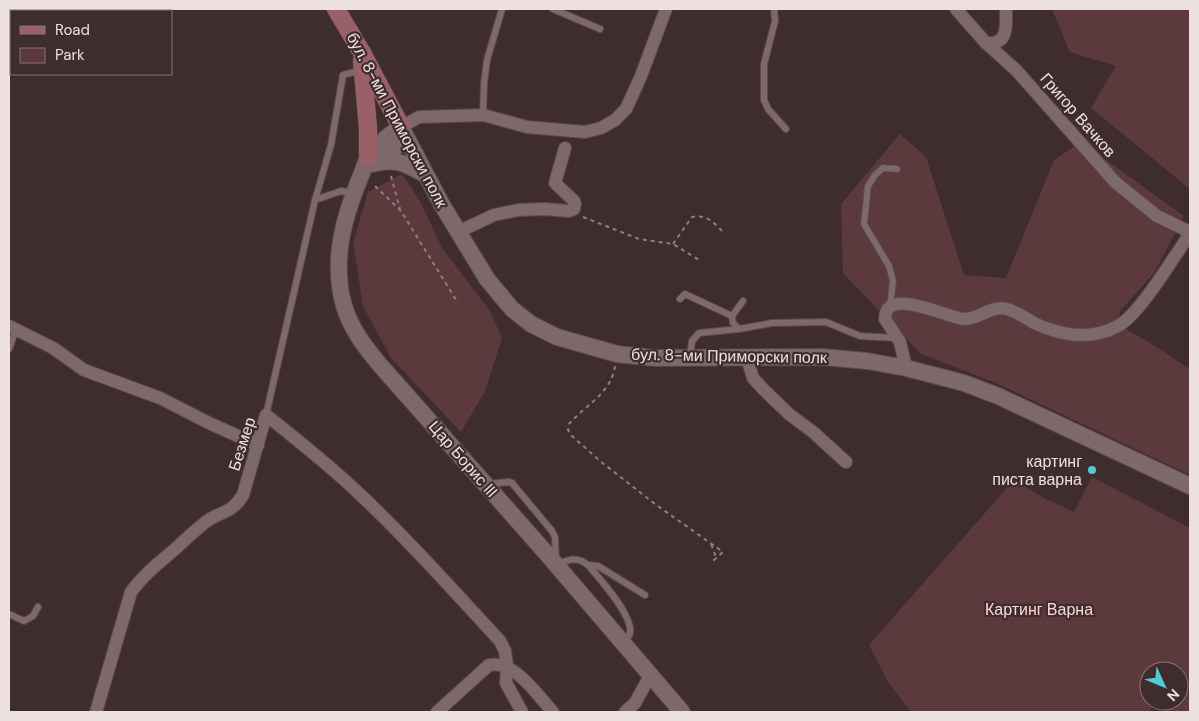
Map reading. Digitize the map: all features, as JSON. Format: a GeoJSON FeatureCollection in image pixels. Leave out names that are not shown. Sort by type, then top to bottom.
{"type":"FeatureCollection","features":[{"type":"Feature","properties":{"kind":"main road","name":"бул. 8-ми Приморски полк"},"geometry":{"type":"LineString","coordinates":[[336,9],[361,51],[404,133]]}},
{"type":"Feature","properties":{"kind":"main road"},"geometry":{"type":"LineString","coordinates":[[361,51],[368,128],[368,164]]}},
{"type":"Feature","properties":{"kind":"street"},"geometry":{"type":"LineString","coordinates":[[404,133],[419,116],[483,115],[527,127],[585,132],[601,128],[626,109],[641,76],[666,9]]}},
{"type":"Feature","properties":{"kind":"street","name":"Григор Вачков"},"geometry":{"type":"LineString","coordinates":[[890,306],[896,303],[904,303],[963,319],[974,318],[1000,308],[1010,310],[1038,325],[1055,331],[1080,335],[1098,334],[1119,326],[1136,310],[1190,233],[1157,216],[1115,182],[1016,70],[986,42],[956,9]]}},
{"type":"Feature","properties":{"kind":"street"},"geometry":{"type":"LineString","coordinates":[[1006,9],[1003,38],[1005,50],[1016,70]]}},
{"type":"Feature","properties":{"kind":"street"},"geometry":{"type":"LineString","coordinates":[[986,42],[997,42],[1003,38]]}},
{"type":"Feature","properties":{"kind":"street","name":"Цар Борис III"},"geometry":{"type":"LineString","coordinates":[[404,133],[385,139],[368,164],[353,193],[345,219],[338,252],[340,288],[345,308],[353,327],[364,346],[682,712]]}},
{"type":"Feature","properties":{"kind":"street","name":"бул. 8-ми Приморски полк"},"geometry":{"type":"LineString","coordinates":[[404,133],[486,279],[498,294],[531,324],[557,337],[617,354],[655,358],[823,357],[867,361],[906,368],[964,383],[998,396],[1190,486]]}},
{"type":"Feature","properties":{"kind":"street"},"geometry":{"type":"LineString","coordinates":[[458,232],[494,215],[518,210],[574,210],[576,204],[574,201],[555,183],[565,148]]}},
{"type":"Feature","properties":{"kind":"street"},"geometry":{"type":"LineString","coordinates":[[368,164],[395,161],[426,175]]}},
{"type":"Feature","properties":{"kind":"street"},"geometry":{"type":"LineString","coordinates":[[890,306],[886,311],[885,319],[904,354],[906,368]]}},
{"type":"Feature","properties":{"kind":"street"},"geometry":{"type":"LineString","coordinates":[[12,328],[53,348],[84,370],[160,398],[209,423],[258,444]]}},
{"type":"Feature","properties":{"kind":"street"},"geometry":{"type":"LineString","coordinates":[[747,358],[753,378],[764,390],[789,414],[813,432],[846,462]]}},
{"type":"Feature","properties":{"kind":"street","name":"Безмер"},"geometry":{"type":"LineString","coordinates":[[96,712],[131,592],[139,581],[197,530],[214,516],[226,512],[237,504],[243,495],[266,415],[327,464],[422,557],[500,641],[505,651],[507,666],[506,683],[522,712]]}},
{"type":"Feature","properties":{"kind":"street"},"geometry":{"type":"LineString","coordinates":[[441,711],[489,665],[498,663],[507,666],[519,675],[553,712]]}},
{"type":"Feature","properties":{"kind":"street"},"geometry":{"type":"LineString","coordinates":[[626,712],[635,703],[650,676]]}},
{"type":"Feature","properties":{"kind":"lane"},"geometry":{"type":"LineString","coordinates":[[483,115],[487,60],[502,9]]}},
{"type":"Feature","properties":{"kind":"lane"},"geometry":{"type":"LineString","coordinates":[[552,9],[600,29]]}},
{"type":"Feature","properties":{"kind":"lane"},"geometry":{"type":"LineString","coordinates":[[774,9],[775,21],[764,64],[764,100],[768,109],[786,129]]}},
{"type":"Feature","properties":{"kind":"lane"},"geometry":{"type":"LineString","coordinates":[[266,415],[315,200],[331,145],[344,75],[363,70]]}},
{"type":"Feature","properties":{"kind":"lane"},"geometry":{"type":"LineString","coordinates":[[890,306],[893,281],[888,266],[864,224],[868,186],[875,175],[883,168],[897,169]]}},
{"type":"Feature","properties":{"kind":"lane"},"geometry":{"type":"LineString","coordinates":[[315,200],[341,191],[353,193]]}},
{"type":"Feature","properties":{"kind":"lane"},"geometry":{"type":"LineString","coordinates":[[680,299],[685,294],[732,316]]}},
{"type":"Feature","properties":{"kind":"lane"},"geometry":{"type":"LineString","coordinates":[[739,329],[733,323],[732,316],[743,302]]}},
{"type":"Feature","properties":{"kind":"lane"},"geometry":{"type":"LineString","coordinates":[[690,358],[692,341],[699,333],[772,323],[826,322],[860,336],[896,338]]}},
{"type":"Feature","properties":{"kind":"lane"},"geometry":{"type":"LineString","coordinates":[[9,349],[12,328]]}},
{"type":"Feature","properties":{"kind":"lane"},"geometry":{"type":"LineString","coordinates":[[556,566],[575,558],[583,560],[588,565],[620,605],[626,616],[630,634],[623,644]]}},
{"type":"Feature","properties":{"kind":"lane"},"geometry":{"type":"LineString","coordinates":[[588,565],[598,566],[645,595]]}},
{"type":"Feature","properties":{"kind":"lane"},"geometry":{"type":"LineString","coordinates":[[9,614],[24,621],[33,616],[38,607]]}},
{"type":"Feature","properties":{"kind":"path"},"geometry":{"type":"LineString","coordinates":[[391,176],[400,211]]}},
{"type":"Feature","properties":{"kind":"path"},"geometry":{"type":"LineString","coordinates":[[375,186],[400,211],[458,303]]}},
{"type":"Feature","properties":{"kind":"path"},"geometry":{"type":"LineString","coordinates":[[574,210],[580,216],[639,239],[673,244],[699,260]]}},
{"type":"Feature","properties":{"kind":"path"},"geometry":{"type":"LineString","coordinates":[[673,244],[692,217],[705,217],[722,231]]}},
{"type":"Feature","properties":{"kind":"path"},"geometry":{"type":"LineString","coordinates":[[617,354],[611,381],[593,403],[573,419],[569,424],[568,430],[578,443],[600,462],[723,552],[714,560],[715,554],[711,544]]}},
{"type":"Feature","properties":{"kind":"green space"},"geometry":{"type":"Polygon","coordinates":[[[1052,9],[1190,9],[1190,189],[1091,108],[1116,66],[1070,52],[1052,9]]]}},
{"type":"Feature","properties":{"kind":"green space"},"geometry":{"type":"Polygon","coordinates":[[[900,134],[926,157],[964,275],[1006,278],[1054,160],[1081,142],[1184,216],[1154,273],[1120,311],[1119,325],[1165,352],[1190,370],[1190,475],[996,383],[921,354],[843,273],[841,204],[900,134]]]}},
{"type":"Feature","properties":{"kind":"green space"},"geometry":{"type":"Polygon","coordinates":[[[402,174],[420,201],[442,248],[490,311],[502,338],[485,391],[461,432],[391,358],[363,306],[353,243],[368,192],[402,174]]]}},
{"type":"Feature","properties":{"kind":"green space","name":"Картинг Варна"},"geometry":{"type":"Polygon","coordinates":[[[1092,477],[1190,528],[1190,712],[1161,712],[1189,711],[1189,661],[1139,661],[1139,711],[1149,712],[911,712],[888,682],[869,645],[1014,480],[1046,499],[1074,512],[1092,477]]]}},
{"type":"Feature","properties":{"kind":"place","name":"картинг писта варна"},"geometry":{"type":"Point","coordinates":[1092,470]}}]}
